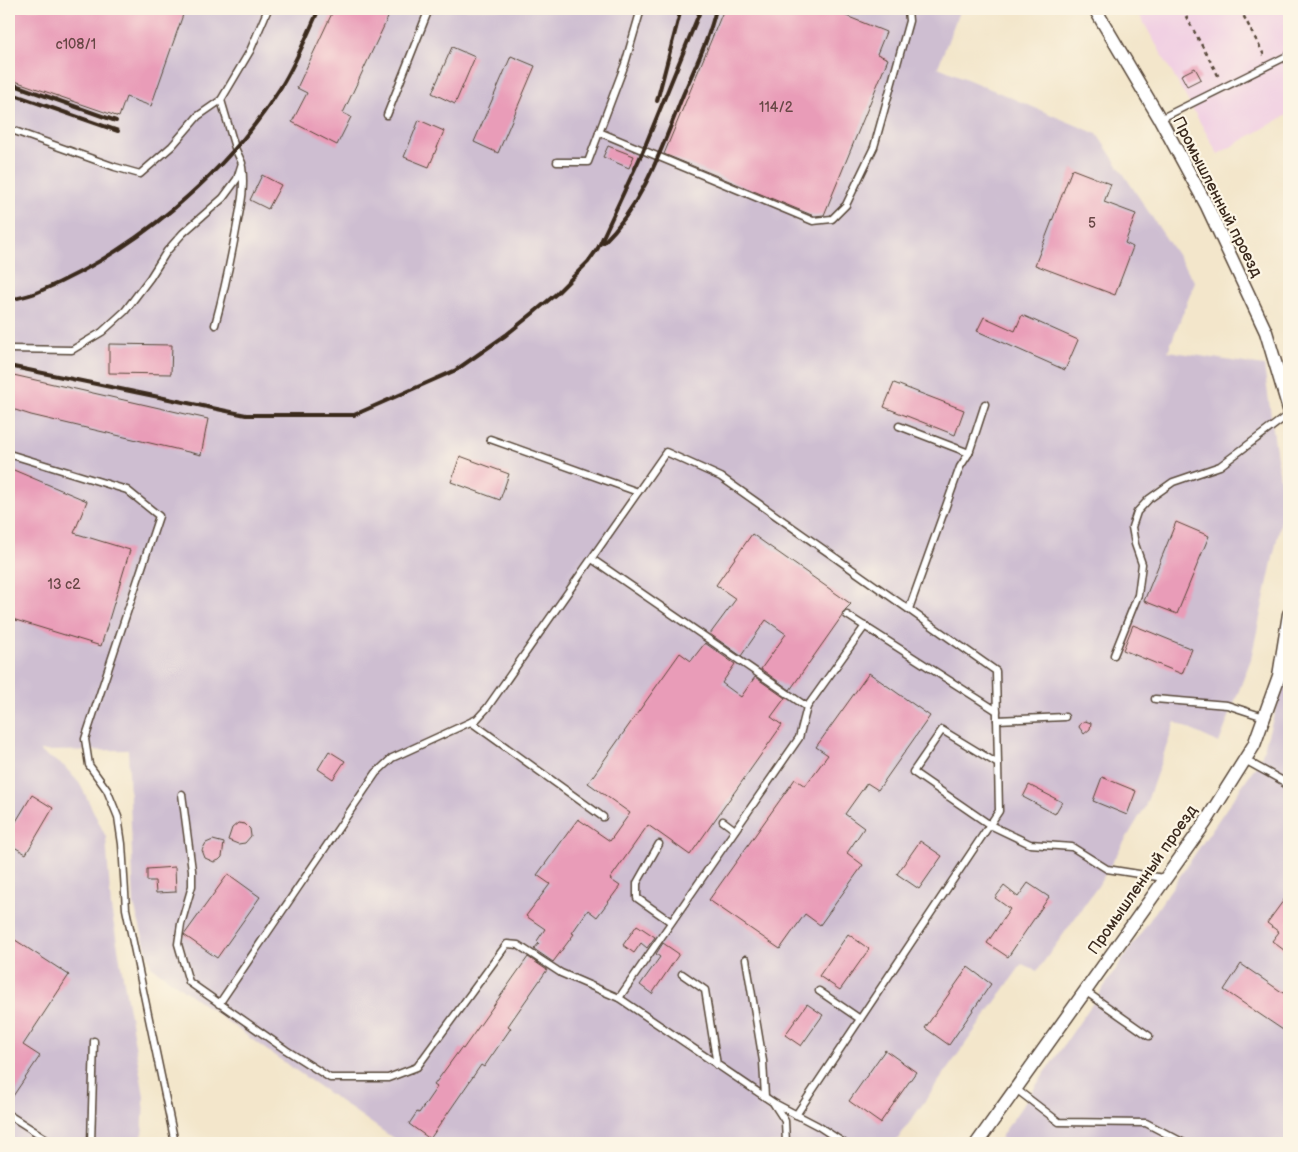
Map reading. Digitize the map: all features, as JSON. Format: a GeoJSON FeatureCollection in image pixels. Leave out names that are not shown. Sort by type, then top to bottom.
{"type":"FeatureCollection","features":[{"type":"Feature","properties":{"kind":"street","name":"Промышленный проезд"},"geometry":{"type":"LineString","coordinates":[[1095,9],[1160,119],[1207,206],[1266,332],[1289,409]]}},
{"type":"Feature","properties":{"kind":"street","name":"Промышленный проезд"},"geometry":{"type":"LineString","coordinates":[[981,1141],[1204,823],[1254,745],[1279,676],[1289,614]]}},
{"type":"Feature","properties":{"kind":"lane"},"geometry":{"type":"LineString","coordinates":[[9,129],[115,167],[140,174],[172,146],[198,116],[221,100],[250,51],[268,9]]}},
{"type":"Feature","properties":{"kind":"lane"},"geometry":{"type":"LineString","coordinates":[[387,115],[430,9]]}},
{"type":"Feature","properties":{"kind":"lane"},"geometry":{"type":"LineString","coordinates":[[557,162],[588,162],[625,64],[641,9]]}},
{"type":"Feature","properties":{"kind":"lane"},"geometry":{"type":"LineString","coordinates":[[599,132],[813,221],[832,219],[846,204],[874,147],[909,20],[908,9]]}},
{"type":"Feature","properties":{"kind":"lane"},"geometry":{"type":"LineString","coordinates":[[1160,119],[1289,55]]}},
{"type":"Feature","properties":{"kind":"lane"},"geometry":{"type":"LineString","coordinates":[[215,325],[228,274],[244,182],[242,164],[235,148],[221,100]]}},
{"type":"Feature","properties":{"kind":"lane"},"geometry":{"type":"LineString","coordinates":[[9,349],[72,350],[102,332],[126,311],[183,233],[222,198],[237,179],[242,164]]}},
{"type":"Feature","properties":{"kind":"lane"},"geometry":{"type":"LineString","coordinates":[[909,609],[960,467],[969,452],[985,404]]}},
{"type":"Feature","properties":{"kind":"lane"},"geometry":{"type":"LineString","coordinates":[[1114,654],[1138,595],[1142,564],[1135,544],[1132,527],[1137,512],[1149,499],[1173,482],[1220,466],[1289,414]]}},
{"type":"Feature","properties":{"kind":"lane"},"geometry":{"type":"LineString","coordinates":[[899,426],[969,452]]}},
{"type":"Feature","properties":{"kind":"lane"},"geometry":{"type":"LineString","coordinates":[[490,439],[638,492]]}},
{"type":"Feature","properties":{"kind":"lane"},"geometry":{"type":"LineString","coordinates":[[219,1004],[376,773],[392,758],[477,719],[487,708],[666,452],[721,477],[996,671],[999,811],[796,1115]]}},
{"type":"Feature","properties":{"kind":"lane"},"geometry":{"type":"LineString","coordinates":[[9,454],[127,490],[159,516],[85,739],[89,765],[107,790],[118,818],[122,844],[126,909],[175,1143]]}},
{"type":"Feature","properties":{"kind":"lane"},"geometry":{"type":"LineString","coordinates":[[592,559],[807,708]]}},
{"type":"Feature","properties":{"kind":"lane"},"geometry":{"type":"LineString","coordinates":[[847,615],[997,711]]}},
{"type":"Feature","properties":{"kind":"lane"},"geometry":{"type":"LineString","coordinates":[[618,998],[799,738],[807,708],[865,626]]}},
{"type":"Feature","properties":{"kind":"lane"},"geometry":{"type":"LineString","coordinates":[[1155,699],[1227,705],[1264,717]]}},
{"type":"Feature","properties":{"kind":"lane"},"geometry":{"type":"LineString","coordinates":[[997,720],[1065,717]]}},
{"type":"Feature","properties":{"kind":"lane"},"geometry":{"type":"LineString","coordinates":[[471,722],[604,817]]}},
{"type":"Feature","properties":{"kind":"lane"},"geometry":{"type":"LineString","coordinates":[[998,764],[942,730],[913,772],[990,825],[1030,844],[1072,847],[1108,869],[1164,878]]}},
{"type":"Feature","properties":{"kind":"lane"},"geometry":{"type":"LineString","coordinates":[[1245,760],[1283,781],[1289,791]]}},
{"type":"Feature","properties":{"kind":"lane"},"geometry":{"type":"LineString","coordinates":[[182,794],[192,870],[192,886],[181,924],[178,944],[189,982],[286,1050],[330,1078],[388,1078],[417,1067],[507,944],[518,945],[561,973],[618,998],[774,1103],[818,1126],[844,1143]]}},
{"type":"Feature","properties":{"kind":"lane"},"geometry":{"type":"LineString","coordinates":[[723,821],[735,830]]}},
{"type":"Feature","properties":{"kind":"lane"},"geometry":{"type":"LineString","coordinates":[[659,844],[637,883],[637,898],[671,922]]}},
{"type":"Feature","properties":{"kind":"lane"},"geometry":{"type":"LineString","coordinates":[[746,959],[764,1061],[765,1097]]}},
{"type":"Feature","properties":{"kind":"lane"},"geometry":{"type":"LineString","coordinates":[[682,974],[705,990],[717,1065]]}},
{"type":"Feature","properties":{"kind":"lane"},"geometry":{"type":"LineString","coordinates":[[819,991],[860,1019]]}},
{"type":"Feature","properties":{"kind":"lane"},"geometry":{"type":"LineString","coordinates":[[1085,991],[1149,1036]]}},
{"type":"Feature","properties":{"kind":"lane"},"geometry":{"type":"LineString","coordinates":[[91,1143],[94,1041]]}},
{"type":"Feature","properties":{"kind":"lane"},"geometry":{"type":"LineString","coordinates":[[1016,1089],[1060,1122],[1146,1123],[1184,1143]]}},
{"type":"Feature","properties":{"kind":"lane"},"geometry":{"type":"LineString","coordinates":[[774,1103],[785,1121],[786,1143]]}},
{"type":"Feature","properties":{"kind":"lane"},"geometry":{"type":"LineString","coordinates":[[9,1115],[53,1143]]}},
{"type":"Feature","properties":{"kind":"path"},"geometry":{"type":"LineString","coordinates":[[1182,9],[1224,87]]}},
{"type":"Feature","properties":{"kind":"path"},"geometry":{"type":"LineString","coordinates":[[1240,9],[1269,65]]}},
{"type":"Feature","properties":{"kind":"shaded area"},"geometry":{"type":"Polygon","coordinates":[[[9,9],[960,9],[938,67],[1097,134],[1195,282],[1168,351],[1264,366],[1284,507],[1251,659],[1219,743],[1175,722],[1145,807],[1098,886],[1037,971],[1022,964],[895,1143],[400,1143],[151,966],[134,905],[128,750],[39,751],[64,766],[80,784],[106,837],[111,908],[144,1096],[142,1143],[9,1143],[9,9]]]}},
{"type":"Feature","properties":{"kind":"shaded area"},"geometry":{"type":"Polygon","coordinates":[[[1136,9],[1289,9],[1289,114],[1218,154],[1136,9]]]}},
{"type":"Feature","properties":{"kind":"shaded area"},"geometry":{"type":"Polygon","coordinates":[[[1289,666],[1289,1143],[1008,1143],[1000,1138],[1261,758],[1289,666]]]}},
{"type":"Feature","properties":{"kind":"building"},"geometry":{"type":"Polygon","coordinates":[[[9,9],[185,9],[151,106],[126,97],[119,117],[9,79],[9,9]]]}},
{"type":"Feature","properties":{"kind":"building"},"geometry":{"type":"Polygon","coordinates":[[[334,9],[392,9],[343,113],[351,117],[337,145],[292,122],[307,93],[297,88],[334,9]]]}},
{"type":"Feature","properties":{"kind":"building"},"geometry":{"type":"Polygon","coordinates":[[[724,9],[829,9],[886,32],[877,54],[888,59],[824,215],[814,216],[664,154],[724,9]]]}},
{"type":"Feature","properties":{"kind":"building"},"geometry":{"type":"Polygon","coordinates":[[[452,47],[475,57],[455,104],[432,93],[452,47]]]}},
{"type":"Feature","properties":{"kind":"building"},"geometry":{"type":"Polygon","coordinates":[[[511,56],[535,66],[498,153],[474,142],[511,56]]]}},
{"type":"Feature","properties":{"kind":"building"},"geometry":{"type":"Polygon","coordinates":[[[1195,68],[1201,79],[1187,86],[1181,75],[1195,68]]]}},
{"type":"Feature","properties":{"kind":"building"},"geometry":{"type":"Polygon","coordinates":[[[419,120],[444,131],[429,167],[404,157],[419,120]]]}},
{"type":"Feature","properties":{"kind":"building"},"geometry":{"type":"Polygon","coordinates":[[[608,146],[634,156],[629,168],[603,157],[608,146]]]}},
{"type":"Feature","properties":{"kind":"building"},"geometry":{"type":"Polygon","coordinates":[[[1072,169],[1111,184],[1104,202],[1136,214],[1125,243],[1133,247],[1115,295],[1035,265],[1072,169]]]}},
{"type":"Feature","properties":{"kind":"building"},"geometry":{"type":"Polygon","coordinates":[[[262,175],[281,185],[268,209],[250,200],[262,175]]]}},
{"type":"Feature","properties":{"kind":"building"},"geometry":{"type":"Polygon","coordinates":[[[1022,315],[1078,340],[1065,370],[977,331],[984,317],[1015,331],[1022,315]]]}},
{"type":"Feature","properties":{"kind":"building"},"geometry":{"type":"Polygon","coordinates":[[[109,344],[172,345],[171,374],[109,373],[109,344]]]}},
{"type":"Feature","properties":{"kind":"building"},"geometry":{"type":"Polygon","coordinates":[[[9,374],[208,419],[201,455],[31,415],[9,408],[9,374]]]}},
{"type":"Feature","properties":{"kind":"building"},"geometry":{"type":"Polygon","coordinates":[[[894,383],[964,410],[955,435],[884,407],[894,383]]]}},
{"type":"Feature","properties":{"kind":"building"},"geometry":{"type":"Polygon","coordinates":[[[460,456],[509,474],[500,500],[451,482],[460,456]]]}},
{"type":"Feature","properties":{"kind":"building"},"geometry":{"type":"Polygon","coordinates":[[[9,468],[87,501],[74,533],[130,550],[101,646],[9,618],[9,468]]]}},
{"type":"Feature","properties":{"kind":"building"},"geometry":{"type":"Polygon","coordinates":[[[1176,522],[1209,536],[1177,614],[1144,601],[1176,522]]]}},
{"type":"Feature","properties":{"kind":"building"},"geometry":{"type":"Polygon","coordinates":[[[752,534],[851,604],[843,612],[790,690],[761,669],[786,634],[766,620],[741,656],[710,634],[736,599],[716,585],[752,534]]]}},
{"type":"Feature","properties":{"kind":"building"},"geometry":{"type":"Polygon","coordinates":[[[1133,625],[1192,649],[1182,674],[1123,650],[1133,625]]]}},
{"type":"Feature","properties":{"kind":"building"},"geometry":{"type":"Polygon","coordinates":[[[705,643],[735,664],[722,683],[741,697],[755,677],[785,698],[771,717],[782,725],[690,855],[648,825],[610,879],[620,886],[597,917],[588,910],[572,933],[574,934],[553,962],[534,949],[545,929],[526,916],[550,884],[537,875],[578,819],[610,841],[630,813],[588,783],[680,653],[691,661],[705,643]]]}},
{"type":"Feature","properties":{"kind":"building"},"geometry":{"type":"Polygon","coordinates":[[[869,673],[930,716],[878,790],[867,783],[845,814],[864,828],[847,853],[863,865],[820,925],[805,914],[780,949],[709,900],[795,779],[805,786],[828,755],[816,747],[869,673]]]}},
{"type":"Feature","properties":{"kind":"building"},"geometry":{"type":"Polygon","coordinates":[[[1085,721],[1091,723],[1090,729],[1084,734],[1079,727],[1085,721]]]}},
{"type":"Feature","properties":{"kind":"building"},"geometry":{"type":"Polygon","coordinates":[[[329,751],[345,761],[333,779],[318,769],[329,751]]]}},
{"type":"Feature","properties":{"kind":"building"},"geometry":{"type":"Polygon","coordinates":[[[1102,777],[1136,791],[1127,815],[1093,801],[1102,777]]]}},
{"type":"Feature","properties":{"kind":"building"},"geometry":{"type":"Polygon","coordinates":[[[1029,785],[1062,802],[1055,814],[1023,797],[1029,785]]]}},
{"type":"Feature","properties":{"kind":"building"},"geometry":{"type":"Polygon","coordinates":[[[32,795],[53,808],[26,854],[9,844],[9,833],[32,795]]]}},
{"type":"Feature","properties":{"kind":"building"},"geometry":{"type":"Polygon","coordinates":[[[238,823],[245,824],[250,829],[251,836],[245,843],[238,844],[228,840],[232,828],[238,823]]]}},
{"type":"Feature","properties":{"kind":"building"},"geometry":{"type":"Polygon","coordinates":[[[213,840],[224,843],[222,857],[214,862],[205,858],[202,850],[206,843],[213,840]]]}},
{"type":"Feature","properties":{"kind":"building"},"geometry":{"type":"Polygon","coordinates":[[[920,841],[942,856],[919,889],[897,874],[920,841]]]}},
{"type":"Feature","properties":{"kind":"building"},"geometry":{"type":"Polygon","coordinates":[[[175,867],[176,892],[156,893],[155,881],[147,881],[147,869],[175,867]]]}},
{"type":"Feature","properties":{"kind":"building"},"geometry":{"type":"Polygon","coordinates":[[[228,874],[260,897],[217,958],[184,935],[228,874]]]}},
{"type":"Feature","properties":{"kind":"building"},"geometry":{"type":"Polygon","coordinates":[[[1028,883],[1049,897],[1008,957],[987,943],[1010,909],[995,898],[1004,886],[1018,897],[1028,883]]]}},
{"type":"Feature","properties":{"kind":"building"},"geometry":{"type":"Polygon","coordinates":[[[1289,893],[1289,954],[1272,941],[1279,932],[1267,923],[1289,893]]]}},
{"type":"Feature","properties":{"kind":"building"},"geometry":{"type":"Polygon","coordinates":[[[637,925],[655,937],[647,948],[641,943],[634,953],[623,945],[637,925]]]}},
{"type":"Feature","properties":{"kind":"building"},"geometry":{"type":"Polygon","coordinates":[[[848,934],[869,949],[840,990],[819,976],[848,934]]]}},
{"type":"Feature","properties":{"kind":"building"},"geometry":{"type":"Polygon","coordinates":[[[9,936],[69,975],[23,1045],[40,1056],[9,1102],[9,936]]]}},
{"type":"Feature","properties":{"kind":"building"},"geometry":{"type":"Polygon","coordinates":[[[663,943],[679,954],[652,994],[640,985],[660,957],[656,954],[663,943]]]}},
{"type":"Feature","properties":{"kind":"building"},"geometry":{"type":"Polygon","coordinates":[[[528,957],[547,970],[508,1026],[511,1028],[484,1067],[481,1065],[430,1139],[409,1124],[437,1087],[434,1085],[461,1048],[463,1049],[528,957]]]}},
{"type":"Feature","properties":{"kind":"building"},"geometry":{"type":"Polygon","coordinates":[[[1241,964],[1289,997],[1289,1034],[1224,990],[1241,964]]]}},
{"type":"Feature","properties":{"kind":"building"},"geometry":{"type":"Polygon","coordinates":[[[968,967],[991,984],[949,1045],[925,1028],[968,967]]]}},
{"type":"Feature","properties":{"kind":"building"},"geometry":{"type":"Polygon","coordinates":[[[807,1004],[823,1015],[801,1046],[785,1035],[807,1004]]]}},
{"type":"Feature","properties":{"kind":"building"},"geometry":{"type":"Polygon","coordinates":[[[885,1050],[916,1072],[880,1123],[849,1101],[885,1050]]]}},
{"type":"Feature","properties":{"kind":"railway"},"geometry":{"type":"LineString","coordinates":[[9,300],[38,292],[109,256],[174,208],[205,180],[233,151],[281,87],[319,9]]}},
{"type":"Feature","properties":{"kind":"railway"},"geometry":{"type":"LineString","coordinates":[[657,101],[681,9]]}},
{"type":"Feature","properties":{"kind":"railway"},"geometry":{"type":"LineString","coordinates":[[9,366],[246,415],[354,415],[456,370],[506,335],[556,294],[588,262],[598,248],[643,151],[701,9]]}},
{"type":"Feature","properties":{"kind":"railway"},"geometry":{"type":"LineString","coordinates":[[603,243],[630,210],[650,174],[710,31],[716,9]]}},
{"type":"Feature","properties":{"kind":"railway"},"geometry":{"type":"LineString","coordinates":[[9,83],[116,121]]}},
{"type":"Feature","properties":{"kind":"railway"},"geometry":{"type":"LineString","coordinates":[[9,93],[118,131]]}}]}
